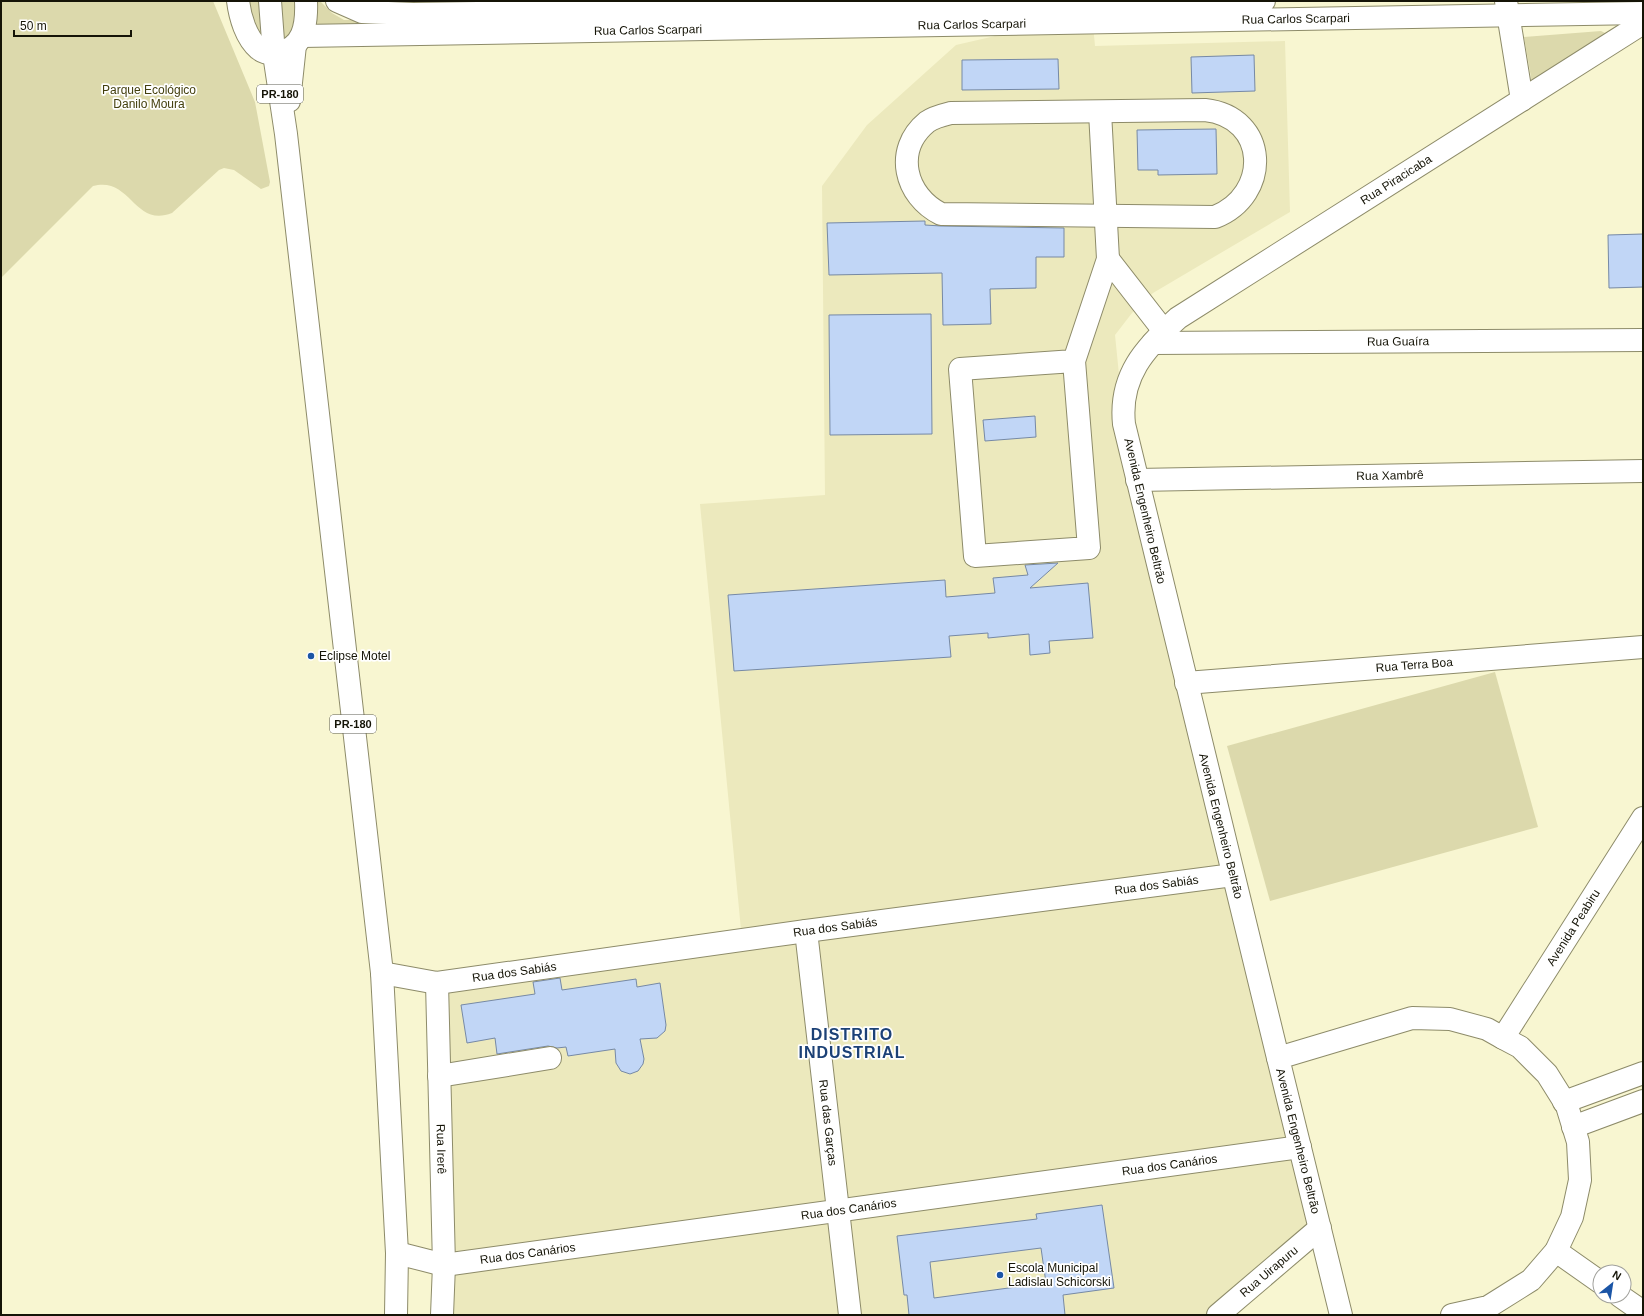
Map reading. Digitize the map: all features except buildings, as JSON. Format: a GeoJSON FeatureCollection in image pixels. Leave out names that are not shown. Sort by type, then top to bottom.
{"type":"FeatureCollection","features":[{"type":"Feature","properties":{"kind":"street","name":"PR-180"},"geometry":{"type":"LineString","coordinates":[[270,1],[274,54],[286,134],[382,973],[397,1253],[396,1315]]}},
{"type":"Feature","properties":{"kind":"street"},"geometry":{"type":"LineString","coordinates":[[286,134],[298,40],[307,21],[306,1]]}},
{"type":"Feature","properties":{"kind":"street","name":"Rua Carlos Scarpari"},"geometry":{"type":"LineString","coordinates":[[338,1],[362,12],[448,24],[1507,8],[1643,13]]}},
{"type":"Feature","properties":{"kind":"street","name":"Rua Carlos Scarpari"},"geometry":{"type":"LineString","coordinates":[[298,40],[448,24],[1264,1]]}},
{"type":"Feature","properties":{"kind":"street"},"geometry":{"type":"LineString","coordinates":[[238,2],[243,23],[251,39],[286,134]]}},
{"type":"Feature","properties":{"kind":"street"},"geometry":{"type":"LineString","coordinates":[[1507,8],[1522,100]]}},
{"type":"Feature","properties":{"kind":"street","name":"Rua Piracicaba"},"geometry":{"type":"LineString","coordinates":[[1158,337],[1178,318],[1643,23]]}},
{"type":"Feature","properties":{"kind":"street"},"geometry":{"type":"LineString","coordinates":[[251,39],[258,49],[265,53],[274,54],[285,52],[298,40]]}},
{"type":"Feature","properties":{"kind":"street"},"geometry":{"type":"LineString","coordinates":[[1205,110],[1226,115],[1237,121],[1246,132],[1251,142],[1255,156],[1255,170],[1252,183],[1242,197],[1224,214],[1209,219],[941,214],[931,209],[922,201],[913,188],[908,173],[907,155],[912,142],[928,122],[939,116],[962,112],[1100,112],[1205,110]]}},
{"type":"Feature","properties":{"kind":"street"},"geometry":{"type":"LineString","coordinates":[[1074,361],[960,369],[975,556],[1089,548],[1074,361],[1108,259],[1100,112]]}},
{"type":"Feature","properties":{"kind":"street"},"geometry":{"type":"LineString","coordinates":[[1108,259],[1158,337]]}},
{"type":"Feature","properties":{"kind":"street","name":"Rua Guaíra"},"geometry":{"type":"LineString","coordinates":[[1158,337],[1643,340]]}},
{"type":"Feature","properties":{"kind":"street","name":"Avenida Engenheiro Beltrão"},"geometry":{"type":"LineString","coordinates":[[1158,337],[1134,367],[1128,380],[1122,408],[1124,424],[1341,1315]]}},
{"type":"Feature","properties":{"kind":"street","name":"Rua Xambrê"},"geometry":{"type":"LineString","coordinates":[[1137,480],[1643,471]]}},
{"type":"Feature","properties":{"kind":"street","name":"Rua Terra Boa"},"geometry":{"type":"LineString","coordinates":[[1186,683],[1643,647]]}},
{"type":"Feature","properties":{"kind":"street","name":"Avenida Peabiru"},"geometry":{"type":"LineString","coordinates":[[1503,1038],[1643,818]]}},
{"type":"Feature","properties":{"kind":"street","name":"Rua dos Sabiás"},"geometry":{"type":"LineString","coordinates":[[382,973],[437,983],[806,931],[1233,875]]}},
{"type":"Feature","properties":{"kind":"street","name":"Rua das Garças"},"geometry":{"type":"LineString","coordinates":[[806,931],[850,1315]]}},
{"type":"Feature","properties":{"kind":"street","name":"Rua Irerê"},"geometry":{"type":"LineString","coordinates":[[437,983],[444,1265],[442,1315]]}},
{"type":"Feature","properties":{"kind":"street"},"geometry":{"type":"LineString","coordinates":[[1278,1058],[1412,1018],[1450,1018],[1487,1029],[1520,1047],[1547,1074],[1564,1102],[1578,1142],[1580,1180],[1572,1217],[1556,1251],[1531,1280],[1488,1307],[1452,1315]]}},
{"type":"Feature","properties":{"kind":"street"},"geometry":{"type":"LineString","coordinates":[[439,1076],[550,1058]]}},
{"type":"Feature","properties":{"kind":"street"},"geometry":{"type":"LineString","coordinates":[[1564,1102],[1643,1073]]}},
{"type":"Feature","properties":{"kind":"street"},"geometry":{"type":"LineString","coordinates":[[1573,1127],[1643,1101]]}},
{"type":"Feature","properties":{"kind":"street","name":"Rua dos Canários"},"geometry":{"type":"LineString","coordinates":[[397,1253],[444,1265],[1300,1147]]}},
{"type":"Feature","properties":{"kind":"street","name":"Rua Uirapuru"},"geometry":{"type":"LineString","coordinates":[[1218,1315],[1320,1228]]}},
{"type":"Feature","properties":{"kind":"street"},"geometry":{"type":"LineString","coordinates":[[1556,1251],[1592,1276]]}},
{"type":"Feature","properties":{"kind":"street"},"geometry":{"type":"LineString","coordinates":[[1632,1304],[1643,1312]]}},
{"type":"Feature","properties":{"kind":"shaded area"},"geometry":{"type":"Polygon","coordinates":[[[1092,14],[1095,46],[1285,41],[1290,212],[1153,293],[1132,313],[1115,335],[1124,424],[1320,1228],[1218,1315],[442,1315],[437,983],[742,940],[700,504],[825,495],[822,186],[867,125],[956,45],[1092,14]]]}},
{"type":"Feature","properties":{"kind":"green space","name":"Parque Ecológico Danilo Moura"},"geometry":{"type":"Polygon","coordinates":[[[1,1],[213,1],[255,102],[270,182],[269,186],[261,189],[234,170],[224,168],[219,170],[172,213],[159,216],[149,214],[116,188],[106,185],[93,186],[1,278],[1,1]]]}},
{"type":"Feature","properties":{"kind":"green space"},"geometry":{"type":"Polygon","coordinates":[[[246,1],[263,1],[262,45],[246,1]]]}},
{"type":"Feature","properties":{"kind":"green space"},"geometry":{"type":"Polygon","coordinates":[[[274,1],[300,1],[303,25],[279,47],[274,1]]]}},
{"type":"Feature","properties":{"kind":"green space"},"geometry":{"type":"Polygon","coordinates":[[[312,1],[320,1],[332,13],[344,20],[437,19],[315,30],[312,1]]]}},
{"type":"Feature","properties":{"kind":"green space"},"geometry":{"type":"Polygon","coordinates":[[[1601,31],[1605,33],[1605,36],[1532,83],[1524,37],[1601,31]]]}},
{"type":"Feature","properties":{"kind":"green space"},"geometry":{"type":"Polygon","coordinates":[[[1495,672],[1538,827],[1270,901],[1227,746],[1495,672]]]}},
{"type":"Feature","properties":{"kind":"place","name":"Eclipse Motel"},"geometry":{"type":"Point","coordinates":[311,656]}},
{"type":"Feature","properties":{"kind":"place","name":"Escola Municipal Ladislau Schicorski"},"geometry":{"type":"Point","coordinates":[1000,1275]}},
{"type":"Feature","properties":{"kind":"district","name":"DISTRITO INDUSTRIAL"},"geometry":{"type":"Point","coordinates":[852,1043]}}]}
